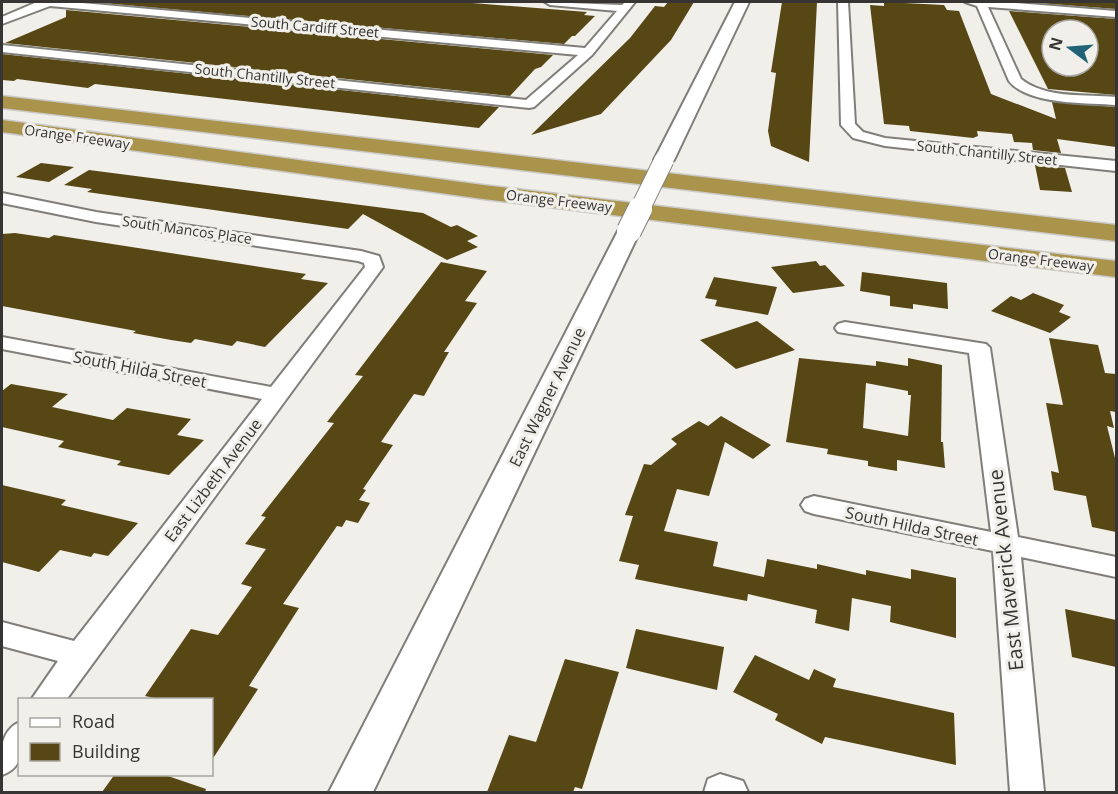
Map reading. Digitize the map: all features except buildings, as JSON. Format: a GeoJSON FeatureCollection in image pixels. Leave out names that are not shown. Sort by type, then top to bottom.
{"type":"FeatureCollection","features":[{"type":"Feature","properties":{"kind":"highway","name":"Orange Freeway"},"geometry":{"type":"LineString","coordinates":[[2,102],[1116,233]]}},
{"type":"Feature","properties":{"kind":"highway","name":"Orange Freeway"},"geometry":{"type":"LineString","coordinates":[[2,126],[472,190],[1116,269]]}},
{"type":"Feature","properties":{"kind":"street","name":"South Cardiff Street"},"geometry":{"type":"LineString","coordinates":[[42,2],[588,52]]}},
{"type":"Feature","properties":{"kind":"street"},"geometry":{"type":"LineString","coordinates":[[2,21],[50,2]]}},
{"type":"Feature","properties":{"kind":"street"},"geometry":{"type":"LineString","coordinates":[[160,12],[183,2]]}},
{"type":"Feature","properties":{"kind":"street"},"geometry":{"type":"LineString","coordinates":[[550,2],[628,5]]}},
{"type":"Feature","properties":{"kind":"street","name":"East Wagner Avenue"},"geometry":{"type":"LineString","coordinates":[[351,792],[742,2]]}},
{"type":"Feature","properties":{"kind":"street","name":"South Chantilly Street"},"geometry":{"type":"LineString","coordinates":[[843,2],[848,125],[858,135],[885,142],[1116,166]]}},
{"type":"Feature","properties":{"kind":"street"},"geometry":{"type":"LineString","coordinates":[[975,2],[1116,14]]}},
{"type":"Feature","properties":{"kind":"street"},"geometry":{"type":"LineString","coordinates":[[975,2],[1015,81],[1029,91],[1116,101]]}},
{"type":"Feature","properties":{"kind":"street"},"geometry":{"type":"LineString","coordinates":[[588,52],[628,5]]}},
{"type":"Feature","properties":{"kind":"street","name":"South Chantilly Street"},"geometry":{"type":"LineString","coordinates":[[2,48],[529,104],[588,52]]}},
{"type":"Feature","properties":{"kind":"street","name":"South Mancos Place"},"geometry":{"type":"LineString","coordinates":[[2,198],[96,217],[373,260]]}},
{"type":"Feature","properties":{"kind":"street","name":"East Lizbeth Avenue"},"geometry":{"type":"LineString","coordinates":[[48,698],[369,275],[374,267],[373,260]]}},
{"type":"Feature","properties":{"kind":"street","name":"East Maverick Avenue"},"geometry":{"type":"LineString","coordinates":[[845,328],[979,348],[1006,546],[1027,792]]}},
{"type":"Feature","properties":{"kind":"street","name":"South Hilda Street"},"geometry":{"type":"LineString","coordinates":[[2,343],[278,395]]}},
{"type":"Feature","properties":{"kind":"street","name":"South Hilda Street"},"geometry":{"type":"LineString","coordinates":[[814,505],[1116,567]]}},
{"type":"Feature","properties":{"kind":"street"},"geometry":{"type":"LineString","coordinates":[[2,634],[81,655]]}},
{"type":"Feature","properties":{"kind":"street"},"geometry":{"type":"LineString","coordinates":[[2,760],[18,739]]}}]}
